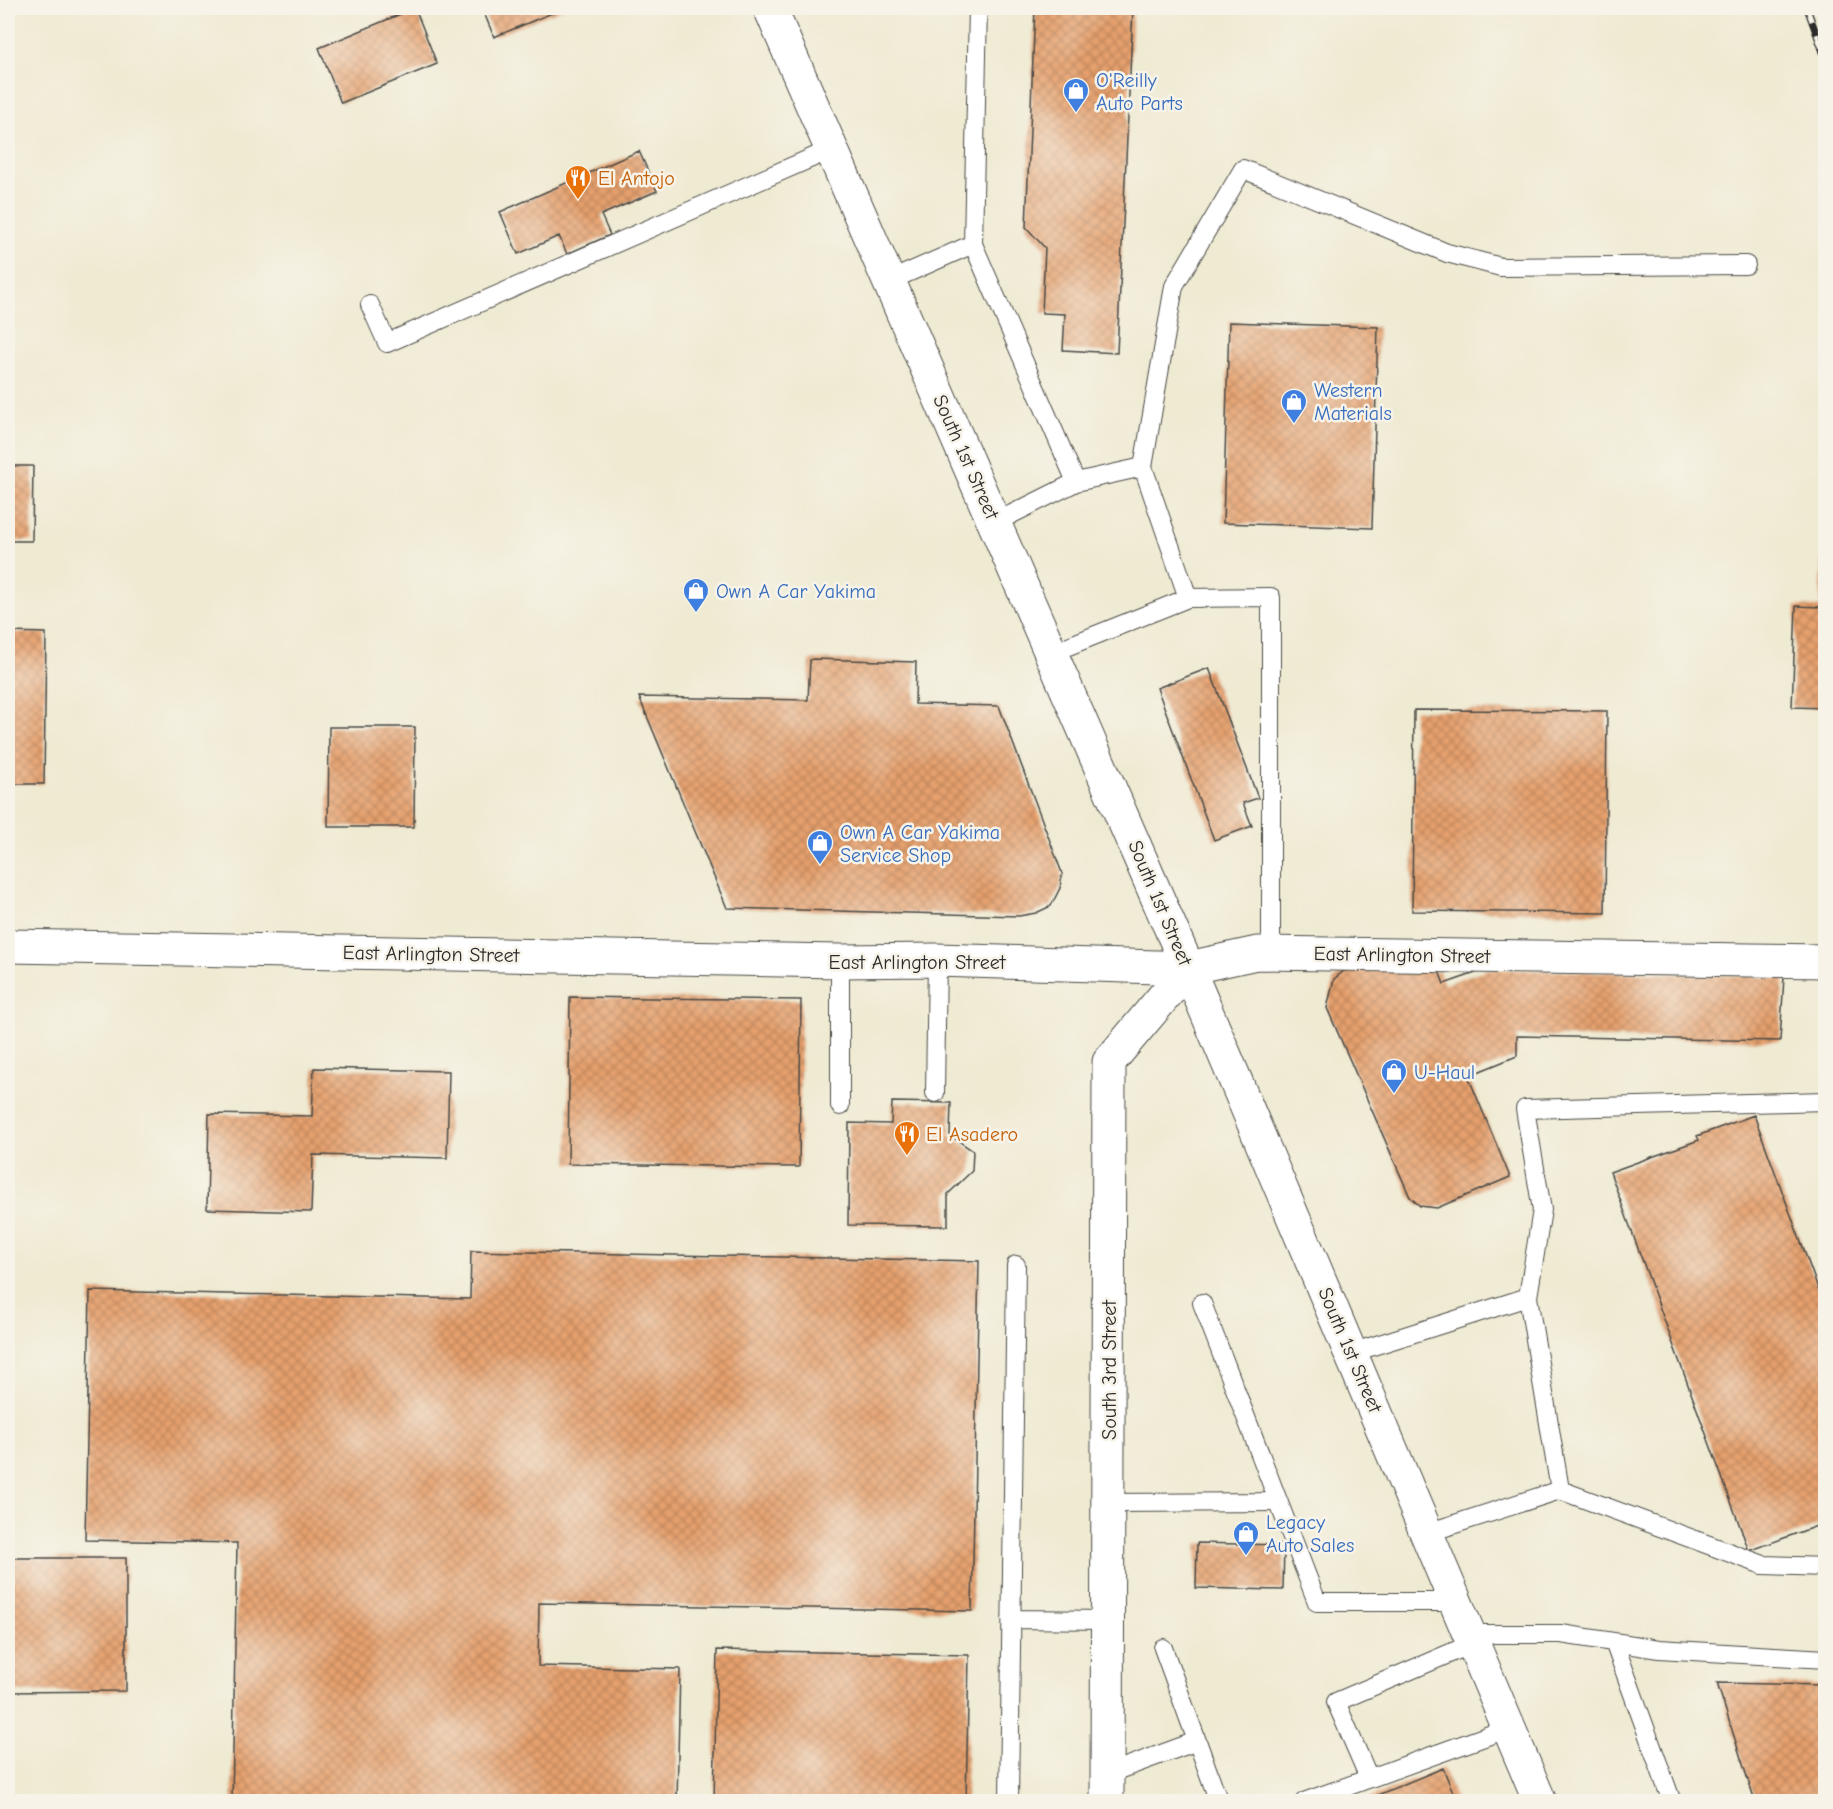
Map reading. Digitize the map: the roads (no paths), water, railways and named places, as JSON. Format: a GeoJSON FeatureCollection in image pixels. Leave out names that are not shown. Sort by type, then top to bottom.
{"type":"FeatureCollection","features":[{"type":"Feature","properties":{"kind":"street","name":"South 1st Street"},"geometry":{"type":"LineString","coordinates":[[770,8],[1188,968],[1540,1802]]}},
{"type":"Feature","properties":{"kind":"street","name":"East Arlington Street"},"geometry":{"type":"LineString","coordinates":[[8,946],[840,961],[937,960],[1188,968],[1257,953],[1826,961]]}},
{"type":"Feature","properties":{"kind":"street","name":"South 3rd Street"},"geometry":{"type":"LineString","coordinates":[[1107,1788],[1109,1062],[1188,968]]}},
{"type":"Feature","properties":{"kind":"lane"},"geometry":{"type":"LineString","coordinates":[[978,8],[973,244],[1076,482]]}},
{"type":"Feature","properties":{"kind":"lane"},"geometry":{"type":"LineString","coordinates":[[370,305],[387,343],[832,149]]}},
{"type":"Feature","properties":{"kind":"lane"},"geometry":{"type":"LineString","coordinates":[[1188,598],[1143,467],[1174,286],[1243,169],[1447,253],[1501,267],[1746,264]]}},
{"type":"Feature","properties":{"kind":"lane"},"geometry":{"type":"LineString","coordinates":[[889,281],[973,244]]}},
{"type":"Feature","properties":{"kind":"lane"},"geometry":{"type":"LineString","coordinates":[[994,523],[1076,482],[1143,467]]}},
{"type":"Feature","properties":{"kind":"lane"},"geometry":{"type":"LineString","coordinates":[[1051,653],[1188,598],[1271,597],[1271,953]]}},
{"type":"Feature","properties":{"kind":"lane"},"geometry":{"type":"LineString","coordinates":[[935,1093],[937,960]]}},
{"type":"Feature","properties":{"kind":"lane"},"geometry":{"type":"LineString","coordinates":[[840,961],[840,1106]]}},
{"type":"Feature","properties":{"kind":"lane"},"geometry":{"type":"LineString","coordinates":[[1560,1490],[1528,1297],[1542,1210],[1525,1109],[1826,1101]]}},
{"type":"Feature","properties":{"kind":"lane"},"geometry":{"type":"LineString","coordinates":[[1009,1802],[1016,1265]]}},
{"type":"Feature","properties":{"kind":"lane"},"geometry":{"type":"LineString","coordinates":[[1351,1353],[1528,1297]]}},
{"type":"Feature","properties":{"kind":"lane"},"geometry":{"type":"LineString","coordinates":[[1202,1303],[1317,1602],[1456,1602]]}},
{"type":"Feature","properties":{"kind":"lane"},"geometry":{"type":"LineString","coordinates":[[1427,1533],[1560,1490],[1763,1565],[1826,1567]]}},
{"type":"Feature","properties":{"kind":"lane"},"geometry":{"type":"LineString","coordinates":[[1108,1503],[1279,1502]]}},
{"type":"Feature","properties":{"kind":"lane"},"geometry":{"type":"LineString","coordinates":[[1011,1619],[1107,1620]]}},
{"type":"Feature","properties":{"kind":"lane"},"geometry":{"type":"LineString","coordinates":[[1368,1778],[1336,1702],[1472,1639],[1561,1634],[1659,1649],[1826,1659]]}},
{"type":"Feature","properties":{"kind":"lane"},"geometry":{"type":"LineString","coordinates":[[1614,1642],[1672,1802]]}},
{"type":"Feature","properties":{"kind":"lane"},"geometry":{"type":"LineString","coordinates":[[1163,1648],[1219,1802]]}},
{"type":"Feature","properties":{"kind":"lane"},"geometry":{"type":"LineString","coordinates":[[1304,1802],[1509,1728]]}},
{"type":"Feature","properties":{"kind":"lane"},"geometry":{"type":"LineString","coordinates":[[1107,1788],[1197,1741]]}},
{"type":"Feature","properties":{"kind":"railway"},"geometry":{"type":"LineString","coordinates":[[1807,8],[1826,60]]}},
{"type":"Feature","properties":{"kind":"place","name":"O'Reilly Auto Parts"},"geometry":{"type":"Point","coordinates":[1076,114]}},
{"type":"Feature","properties":{"kind":"place","name":"El Antojo"},"geometry":{"type":"Point","coordinates":[578,201]}},
{"type":"Feature","properties":{"kind":"place","name":"Western Materials"},"geometry":{"type":"Point","coordinates":[1294,425]}},
{"type":"Feature","properties":{"kind":"place","name":"Own A Car Yakima"},"geometry":{"type":"Point","coordinates":[696,614]}},
{"type":"Feature","properties":{"kind":"place","name":"Own A Car Yakima Service Shop"},"geometry":{"type":"Point","coordinates":[820,866]}},
{"type":"Feature","properties":{"kind":"place","name":"U-Haul"},"geometry":{"type":"Point","coordinates":[1394,1095]}},
{"type":"Feature","properties":{"kind":"place","name":"El Asadero"},"geometry":{"type":"Point","coordinates":[907,1157]}},
{"type":"Feature","properties":{"kind":"place","name":"Legacy Auto Sales"},"geometry":{"type":"Point","coordinates":[1246,1557]}}]}
